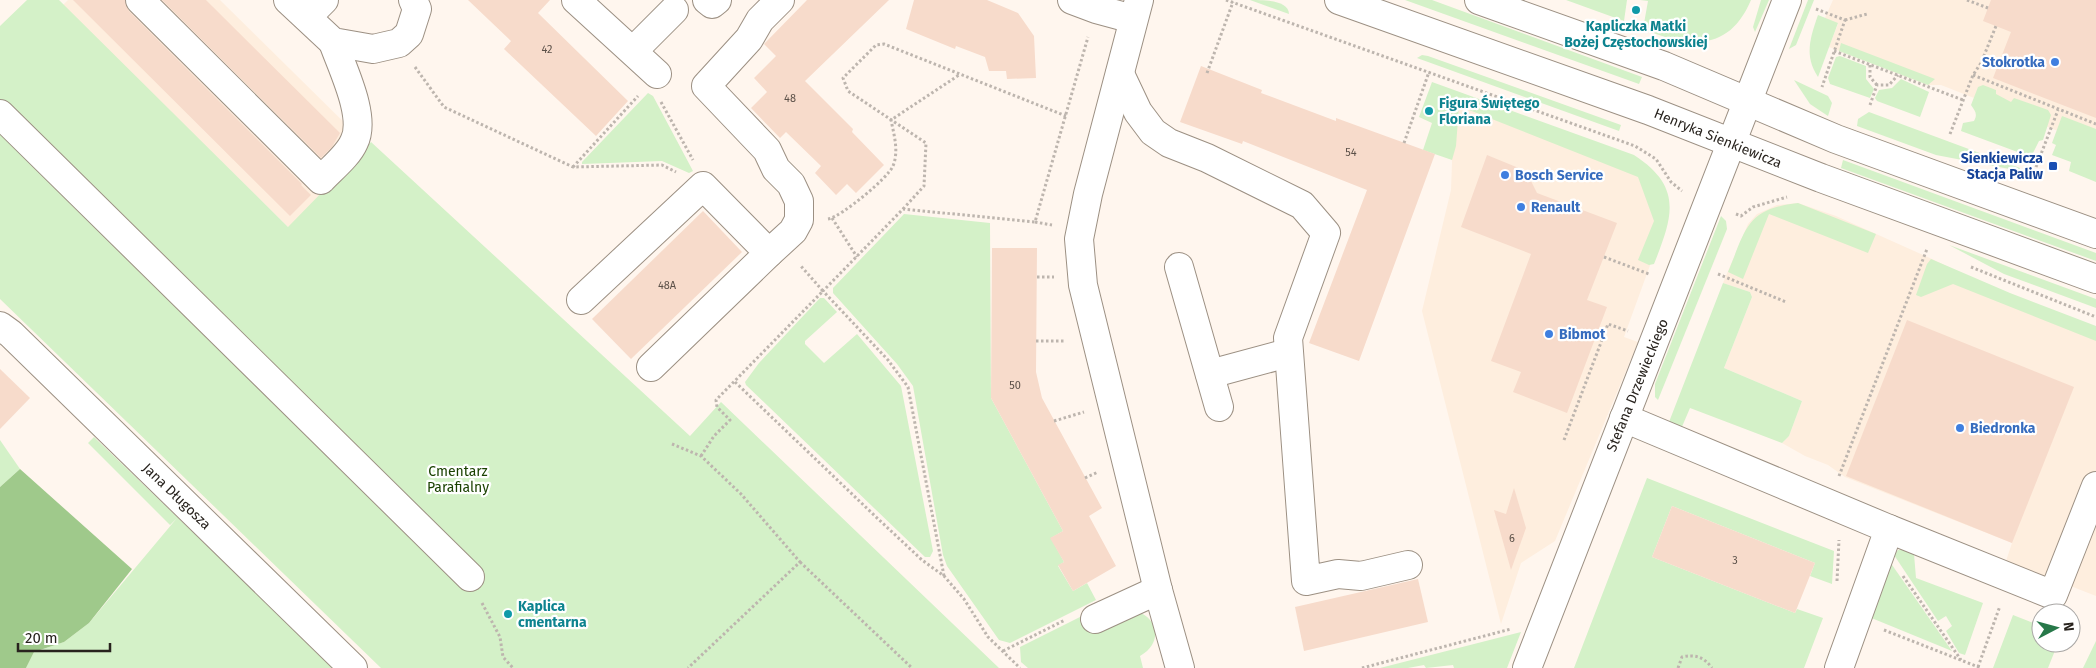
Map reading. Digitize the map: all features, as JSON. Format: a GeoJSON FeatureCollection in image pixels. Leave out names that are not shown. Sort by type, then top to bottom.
{"type":"FeatureCollection","features":[{"type":"Feature","properties":{"kind":"street"},"geometry":{"type":"LineString","coordinates":[[140,0],[321,180],[354,144],[359,130],[356,110],[333,42],[306,6]]}},
{"type":"Feature","properties":{"kind":"street"},"geometry":{"type":"LineString","coordinates":[[333,42],[373,50],[400,43],[409,34],[416,9],[413,0]]}},
{"type":"Feature","properties":{"kind":"street"},"geometry":{"type":"LineString","coordinates":[[576,0],[633,51],[653,78]]}},
{"type":"Feature","properties":{"kind":"street"},"geometry":{"type":"LineString","coordinates":[[707,0],[712,4],[717,0]]}},
{"type":"Feature","properties":{"kind":"street"},"geometry":{"type":"LineString","coordinates":[[651,367],[775,248],[799,220],[799,201],[791,184],[776,169],[767,150],[706,86],[749,39],[760,20],[780,0]]}},
{"type":"Feature","properties":{"kind":"street","name":"Henryka Sienkiewicza"},"geometry":{"type":"LineString","coordinates":[[1339,0],[1648,110],[1821,178],[2096,279]]}},
{"type":"Feature","properties":{"kind":"street"},"geometry":{"type":"LineString","coordinates":[[1478,0],[1664,66],[1836,139],[2096,234]]}},
{"type":"Feature","properties":{"kind":"street","name":"Stefana Drzewieckiego"},"geometry":{"type":"LineString","coordinates":[[1527,668],[1787,0]]}},
{"type":"Feature","properties":{"kind":"street"},"geometry":{"type":"LineString","coordinates":[[1084,5],[1136,9],[1088,194],[1079,239],[1079,260],[1083,285],[1158,590],[1180,668]]}},
{"type":"Feature","properties":{"kind":"street"},"geometry":{"type":"LineString","coordinates":[[633,51],[674,10]]}},
{"type":"Feature","properties":{"kind":"street"},"geometry":{"type":"LineString","coordinates":[[1120,74],[1138,112],[1153,132],[1169,143],[1207,158],[1302,205],[1326,233],[1288,338],[1306,581],[1338,574],[1361,576],[1408,565]]}},
{"type":"Feature","properties":{"kind":"street"},"geometry":{"type":"LineString","coordinates":[[0,114],[470,577]]}},
{"type":"Feature","properties":{"kind":"street"},"geometry":{"type":"LineString","coordinates":[[581,300],[703,186],[775,248]]}},
{"type":"Feature","properties":{"kind":"street"},"geometry":{"type":"LineString","coordinates":[[1179,267],[1219,406]]}},
{"type":"Feature","properties":{"kind":"street","name":"Jana Długosza"},"geometry":{"type":"LineString","coordinates":[[0,326],[11,334],[353,668]]}},
{"type":"Feature","properties":{"kind":"street"},"geometry":{"type":"LineString","coordinates":[[1210,374],[1288,353]]}},
{"type":"Feature","properties":{"kind":"street"},"geometry":{"type":"LineString","coordinates":[[1624,418],[1833,507],[1886,538],[2053,594],[2096,486]]}},
{"type":"Feature","properties":{"kind":"street"},"geometry":{"type":"LineString","coordinates":[[1839,668],[1886,538]]}},
{"type":"Feature","properties":{"kind":"street"},"geometry":{"type":"LineString","coordinates":[[1095,619],[1158,590]]}},
{"type":"Feature","properties":{"kind":"path"},"geometry":{"type":"LineString","coordinates":[[1226,0],[1635,146],[1656,160],[1671,182],[1686,194]]}},
{"type":"Feature","properties":{"kind":"path"},"geometry":{"type":"LineString","coordinates":[[1967,0],[1988,8]]}},
{"type":"Feature","properties":{"kind":"path"},"geometry":{"type":"LineString","coordinates":[[1207,73],[1233,2]]}},
{"type":"Feature","properties":{"kind":"path"},"geometry":{"type":"LineString","coordinates":[[903,209],[1035,222],[1066,116],[1084,5]]}},
{"type":"Feature","properties":{"kind":"path"},"geometry":{"type":"LineString","coordinates":[[1816,9],[1845,20],[1867,14]]}},
{"type":"Feature","properties":{"kind":"path"},"geometry":{"type":"LineString","coordinates":[[1822,87],[1845,20]]}},
{"type":"Feature","properties":{"kind":"path"},"geometry":{"type":"LineString","coordinates":[[1950,134],[1973,75],[1981,63],[1996,26]]}},
{"type":"Feature","properties":{"kind":"path"},"geometry":{"type":"LineString","coordinates":[[400,43],[444,107],[573,167],[662,165],[703,186]]}},
{"type":"Feature","properties":{"kind":"path"},"geometry":{"type":"LineString","coordinates":[[701,456],[714,436],[730,420],[715,404],[924,186],[926,143],[848,91],[843,78],[876,45],[884,44],[1066,116]]}},
{"type":"Feature","properties":{"kind":"path"},"geometry":{"type":"LineString","coordinates":[[1834,51],[1963,100]]}},
{"type":"Feature","properties":{"kind":"path"},"geometry":{"type":"LineString","coordinates":[[1870,65],[1870,77],[1878,85],[1889,85],[1898,75]]}},
{"type":"Feature","properties":{"kind":"path"},"geometry":{"type":"LineString","coordinates":[[1404,142],[1429,72]]}},
{"type":"Feature","properties":{"kind":"path"},"geometry":{"type":"LineString","coordinates":[[891,120],[960,75]]}},
{"type":"Feature","properties":{"kind":"path"},"geometry":{"type":"LineString","coordinates":[[1973,75],[2096,124]]}},
{"type":"Feature","properties":{"kind":"path"},"geometry":{"type":"LineString","coordinates":[[573,167],[653,78],[697,168],[703,186]]}},
{"type":"Feature","properties":{"kind":"path"},"geometry":{"type":"LineString","coordinates":[[1870,105],[1878,85]]}},
{"type":"Feature","properties":{"kind":"path"},"geometry":{"type":"LineString","coordinates":[[2036,167],[2058,110]]}},
{"type":"Feature","properties":{"kind":"path"},"geometry":{"type":"LineString","coordinates":[[799,220],[813,221],[832,218],[855,205],[893,167],[896,145],[891,120]]}},
{"type":"Feature","properties":{"kind":"path"},"geometry":{"type":"LineString","coordinates":[[1837,589],[1833,507],[1929,245]]}},
{"type":"Feature","properties":{"kind":"path"},"geometry":{"type":"LineString","coordinates":[[775,248],[823,291],[888,360],[908,387],[944,576]]}},
{"type":"Feature","properties":{"kind":"path"},"geometry":{"type":"LineString","coordinates":[[1604,257],[1656,276]]}},
{"type":"Feature","properties":{"kind":"path"},"geometry":{"type":"LineString","coordinates":[[1718,274],[1786,302]]}},
{"type":"Feature","properties":{"kind":"path"},"geometry":{"type":"LineString","coordinates":[[1564,440],[1608,324],[1635,333]]}},
{"type":"Feature","properties":{"kind":"path"},"geometry":{"type":"LineString","coordinates":[[1036,340],[1074,341]]}},
{"type":"Feature","properties":{"kind":"path"},"geometry":{"type":"LineString","coordinates":[[735,382],[922,560],[944,576],[964,599],[988,636],[1020,668]]}},
{"type":"Feature","properties":{"kind":"path"},"geometry":{"type":"LineString","coordinates":[[1054,421],[1090,410]]}},
{"type":"Feature","properties":{"kind":"path"},"geometry":{"type":"LineString","coordinates":[[672,444],[701,456],[741,494],[800,562],[912,668]]}},
{"type":"Feature","properties":{"kind":"path"},"geometry":{"type":"LineString","coordinates":[[1886,538],[1961,660]]}},
{"type":"Feature","properties":{"kind":"path"},"geometry":{"type":"LineString","coordinates":[[688,668],[800,562]]}},
{"type":"Feature","properties":{"kind":"path"},"geometry":{"type":"LineString","coordinates":[[470,577],[500,636],[503,657],[513,668]]}},
{"type":"Feature","properties":{"kind":"path"},"geometry":{"type":"LineString","coordinates":[[1857,619],[1980,667],[2010,578]]}},
{"type":"Feature","properties":{"kind":"path"},"geometry":{"type":"LineString","coordinates":[[1003,651],[1068,618]]}},
{"type":"Feature","properties":{"kind":"path"},"geometry":{"type":"LineString","coordinates":[[1362,668],[1545,620]]}},
{"type":"Feature","properties":{"kind":"path"},"geometry":{"type":"LineString","coordinates":[[1678,668],[1682,657],[1691,655],[1706,660],[1712,668]]}},
{"type":"Feature","properties":{"kind":"shaded area"},"geometry":{"type":"Polygon","coordinates":[[[68,0],[220,0],[367,145],[289,228],[63,5],[68,0]]]}},
{"type":"Feature","properties":{"kind":"shaded area"},"geometry":{"type":"Polygon","coordinates":[[[1833,0],[2096,0],[2096,146],[1941,85],[1928,85],[1829,47],[1838,24],[1825,18],[1833,0]]]}},
{"type":"Feature","properties":{"kind":"shaded area"},"geometry":{"type":"Polygon","coordinates":[[[1449,98],[1633,162],[1665,224],[1624,337],[1638,342],[1555,541],[1521,563],[1501,624],[1422,311],[1451,190],[1452,163],[1449,98]]]}},
{"type":"Feature","properties":{"kind":"shaded area"},"geometry":{"type":"Polygon","coordinates":[[[1798,203],[1836,216],[1932,259],[2096,339],[2096,596],[2006,561],[2012,543],[1845,477],[1828,465],[1805,456],[1782,443],[1789,436],[1802,401],[1724,368],[1752,297],[1750,292],[1723,283],[1748,224],[1757,214],[1777,205],[1798,203]]]}},
{"type":"Feature","properties":{"kind":"green space","name":"Cmentarz Parafialny"},"geometry":{"type":"Polygon","coordinates":[[[27,0],[59,0],[288,227],[371,142],[690,436],[721,402],[999,668],[381,668],[0,299],[0,26],[27,0]]]}},
{"type":"Feature","properties":{"kind":"green space"},"geometry":{"type":"Polygon","coordinates":[[[1250,0],[1280,3],[1288,9],[1289,14],[1250,0]]]}},
{"type":"Feature","properties":{"kind":"green space"},"geometry":{"type":"Polygon","coordinates":[[[1405,0],[1432,0],[1642,77],[1639,84],[1405,0]]]}},
{"type":"Feature","properties":{"kind":"green space"},"geometry":{"type":"Polygon","coordinates":[[[1566,0],[1627,0],[1624,21],[1566,0]]]}},
{"type":"Feature","properties":{"kind":"green space"},"geometry":{"type":"Polygon","coordinates":[[[1640,0],[1751,0],[1742,17],[1731,29],[1719,37],[1706,41],[1692,42],[1676,40],[1643,29],[1648,1],[1640,0]]]}},
{"type":"Feature","properties":{"kind":"green space"},"geometry":{"type":"Polygon","coordinates":[[[1761,0],[1769,0],[1755,32],[1753,27],[1761,0]]]}},
{"type":"Feature","properties":{"kind":"green space"},"geometry":{"type":"Polygon","coordinates":[[[1808,0],[1814,0],[1796,45],[1789,49],[1808,0]]]}},
{"type":"Feature","properties":{"kind":"green space"},"geometry":{"type":"Polygon","coordinates":[[[1818,15],[1838,23],[1818,77],[1811,62],[1810,47],[1818,15]]]}},
{"type":"Feature","properties":{"kind":"green space"},"geometry":{"type":"Polygon","coordinates":[[[1841,43],[1935,79],[1928,85],[1839,51],[1841,43]]]}},
{"type":"Feature","properties":{"kind":"green space"},"geometry":{"type":"Polygon","coordinates":[[[1422,55],[1621,125],[1619,131],[1417,58],[1422,55]]]}},
{"type":"Feature","properties":{"kind":"green space"},"geometry":{"type":"Polygon","coordinates":[[[1840,56],[1866,66],[1866,79],[1874,89],[1870,98],[1830,84],[1828,78],[1836,57],[1840,56]]]}},
{"type":"Feature","properties":{"kind":"green space"},"geometry":{"type":"Polygon","coordinates":[[[1901,79],[1929,92],[1920,117],[1877,101],[1875,98],[1879,90],[1892,88],[1901,79]]]}},
{"type":"Feature","properties":{"kind":"green space"},"geometry":{"type":"Polygon","coordinates":[[[1794,80],[1828,96],[1832,103],[1828,116],[1810,104],[1794,80]]]}},
{"type":"Feature","properties":{"kind":"green space"},"geometry":{"type":"Polygon","coordinates":[[[1432,82],[1634,155],[1650,167],[1667,191],[1670,204],[1666,231],[1654,264],[1649,265],[1638,260],[1654,221],[1638,177],[1459,106],[1456,146],[1452,160],[1423,150],[1432,123],[1419,117],[1432,82]]]}},
{"type":"Feature","properties":{"kind":"green space"},"geometry":{"type":"Polygon","coordinates":[[[1983,85],[1996,90],[1996,94],[2011,102],[2014,98],[2048,110],[2051,115],[2043,140],[2039,141],[2031,157],[1961,131],[1963,123],[1974,121],[1975,119],[1976,113],[1971,105],[1978,87],[1983,85]]]}},
{"type":"Feature","properties":{"kind":"green space"},"geometry":{"type":"Polygon","coordinates":[[[648,93],[653,96],[693,171],[689,173],[662,161],[582,164],[582,162],[648,93]]]}},
{"type":"Feature","properties":{"kind":"green space"},"geometry":{"type":"Polygon","coordinates":[[[1869,112],[2020,168],[2020,171],[1936,155],[1857,126],[1858,119],[1869,112]]]}},
{"type":"Feature","properties":{"kind":"green space"},"geometry":{"type":"Polygon","coordinates":[[[2062,116],[2096,129],[2096,182],[2069,171],[2071,162],[2052,155],[2056,145],[2052,143],[2062,116]]]}},
{"type":"Feature","properties":{"kind":"green space"},"geometry":{"type":"Polygon","coordinates":[[[1843,160],[2096,253],[2096,261],[1841,168],[1843,160]]]}},
{"type":"Feature","properties":{"kind":"green space"},"geometry":{"type":"Polygon","coordinates":[[[1798,203],[1876,234],[1868,253],[1769,214],[1743,279],[1728,272],[1744,233],[1758,216],[1768,210],[1798,203]]]}},
{"type":"Feature","properties":{"kind":"green space"},"geometry":{"type":"Polygon","coordinates":[[[904,214],[990,223],[991,398],[1063,531],[1051,538],[1064,562],[1058,566],[1073,591],[1087,583],[1096,600],[1010,643],[999,640],[947,566],[943,555],[913,386],[897,364],[833,293],[833,288],[904,214]]]}},
{"type":"Feature","properties":{"kind":"green space"},"geometry":{"type":"Polygon","coordinates":[[[1721,216],[1726,221],[1727,229],[1658,400],[1655,397],[1655,384],[1721,216]]]}},
{"type":"Feature","properties":{"kind":"green space"},"geometry":{"type":"Polygon","coordinates":[[[1949,245],[2096,299],[2096,308],[2004,274],[1949,245]]]}},
{"type":"Feature","properties":{"kind":"green space"},"geometry":{"type":"Polygon","coordinates":[[[1931,259],[2010,293],[2096,326],[2096,341],[1953,284],[1921,297],[1916,295],[1927,264],[1931,259]]]}},
{"type":"Feature","properties":{"kind":"green space"},"geometry":{"type":"Polygon","coordinates":[[[1723,283],[1750,292],[1752,297],[1724,368],[1802,401],[1789,436],[1782,443],[1690,408],[1681,429],[1669,422],[1723,283]]]}},
{"type":"Feature","properties":{"kind":"green space"},"geometry":{"type":"Polygon","coordinates":[[[820,298],[824,298],[837,312],[805,341],[805,344],[824,363],[857,334],[901,386],[933,551],[930,557],[925,557],[746,385],[745,382],[759,363],[820,298]]]}},
{"type":"Feature","properties":{"kind":"green space"},"geometry":{"type":"Polygon","coordinates":[[[94,437],[334,668],[26,668],[34,652],[64,642],[89,623],[177,518],[170,525],[88,443],[94,437]]]}},
{"type":"Feature","properties":{"kind":"green space"},"geometry":{"type":"Polygon","coordinates":[[[0,440],[20,469],[0,487],[0,440]]]}},
{"type":"Feature","properties":{"kind":"green space"},"geometry":{"type":"Polygon","coordinates":[[[20,469],[132,569],[89,623],[64,642],[34,652],[26,668],[0,668],[0,487],[20,469]]]}},
{"type":"Feature","properties":{"kind":"green space"},"geometry":{"type":"Polygon","coordinates":[[[1647,478],[1834,551],[1832,584],[1810,576],[1815,563],[1672,506],[1652,557],[1795,613],[1797,609],[1823,618],[1804,668],[1574,668],[1647,478]]]}},
{"type":"Feature","properties":{"kind":"green space"},"geometry":{"type":"Polygon","coordinates":[[[1906,549],[1914,554],[1916,578],[1983,603],[1965,655],[1959,653],[1946,631],[1952,626],[1946,616],[1938,621],[1894,555],[1898,550],[1906,549]]]}},
{"type":"Feature","properties":{"kind":"green space"},"geometry":{"type":"Polygon","coordinates":[[[1890,562],[1952,651],[1869,617],[1890,562]]]}},
{"type":"Feature","properties":{"kind":"green space"},"geometry":{"type":"Polygon","coordinates":[[[1136,611],[1150,620],[1155,632],[1155,639],[1152,645],[1140,656],[1143,668],[1028,668],[1021,662],[1020,647],[1084,615],[1136,611]]]}},
{"type":"Feature","properties":{"kind":"green space"},"geometry":{"type":"Polygon","coordinates":[[[2013,615],[2031,622],[2031,653],[2054,653],[2048,668],[1993,668],[2013,615]]]}},
{"type":"Feature","properties":{"kind":"green space"},"geometry":{"type":"Polygon","coordinates":[[[1521,632],[1507,668],[1454,668],[1453,665],[1426,668],[1424,665],[1408,668],[1380,668],[1521,632]]]}},
{"type":"Feature","properties":{"kind":"green space"},"geometry":{"type":"Polygon","coordinates":[[[2096,641],[2096,668],[2083,668],[2096,641]]]}},
{"type":"Feature","properties":{"kind":"building"},"geometry":{"type":"Polygon","coordinates":[[[73,0],[125,0],[129,11],[311,195],[290,216],[73,0]]]}},
{"type":"Feature","properties":{"kind":"building"},"geometry":{"type":"Polygon","coordinates":[[[162,0],[206,0],[340,133],[332,147],[321,158],[162,0]]]}},
{"type":"Feature","properties":{"kind":"building"},"geometry":{"type":"Polygon","coordinates":[[[468,0],[550,0],[538,13],[628,101],[596,136],[504,49],[511,41],[468,0]]]}},
{"type":"Feature","properties":{"kind":"building"},"geometry":{"type":"Polygon","coordinates":[[[807,0],[889,0],[805,81],[853,129],[852,132],[884,165],[856,193],[847,184],[836,195],[815,173],[821,166],[786,132],[780,138],[751,108],[767,92],[754,78],[776,56],[764,44],[807,0]]]}},
{"type":"Feature","properties":{"kind":"building"},"geometry":{"type":"Polygon","coordinates":[[[914,0],[987,0],[1018,13],[1034,36],[1036,78],[1007,79],[1006,71],[989,71],[985,57],[956,46],[955,49],[906,29],[914,0]]]}},
{"type":"Feature","properties":{"kind":"building"},"geometry":{"type":"Polygon","coordinates":[[[1991,0],[2096,0],[2096,118],[1993,78],[2011,32],[1983,21],[1991,0]]]}},
{"type":"Feature","properties":{"kind":"building"},"geometry":{"type":"Polygon","coordinates":[[[1201,66],[1262,90],[1261,93],[1336,121],[1336,118],[1435,154],[1359,361],[1309,343],[1367,190],[1243,141],[1242,144],[1180,122],[1201,66]]]}},
{"type":"Feature","properties":{"kind":"building"},"geometry":{"type":"Polygon","coordinates":[[[1487,155],[1526,171],[1537,193],[1617,223],[1587,300],[1607,307],[1567,413],[1513,392],[1521,372],[1491,361],[1531,254],[1461,227],[1487,155]]]}},
{"type":"Feature","properties":{"kind":"building"},"geometry":{"type":"Polygon","coordinates":[[[703,211],[742,252],[631,359],[592,319],[703,211]]]}},
{"type":"Feature","properties":{"kind":"building"},"geometry":{"type":"Polygon","coordinates":[[[992,248],[1037,248],[1036,372],[1042,398],[1102,508],[1089,516],[1116,566],[1073,591],[1058,565],[1064,562],[1050,538],[1063,531],[991,398],[992,248]]]}},
{"type":"Feature","properties":{"kind":"building"},"geometry":{"type":"Polygon","coordinates":[[[1907,320],[2074,387],[2012,543],[1846,476],[1907,320]]]}},
{"type":"Feature","properties":{"kind":"building"},"geometry":{"type":"Polygon","coordinates":[[[0,369],[30,398],[0,429],[0,369]]]}},
{"type":"Feature","properties":{"kind":"building"},"geometry":{"type":"Polygon","coordinates":[[[1514,488],[1526,528],[1511,570],[1494,510],[1506,514],[1514,488]]]}},
{"type":"Feature","properties":{"kind":"building"},"geometry":{"type":"Polygon","coordinates":[[[1672,506],[1815,563],[1795,613],[1652,557],[1672,506]]]}},
{"type":"Feature","properties":{"kind":"building"},"geometry":{"type":"Polygon","coordinates":[[[1418,579],[1428,622],[1304,651],[1295,607],[1418,579]]]}},
{"type":"Feature","properties":{"kind":"place","name":"Kapliczka Matki Bożej Częstochowskiej"},"geometry":{"type":"Point","coordinates":[1636,10]}},
{"type":"Feature","properties":{"kind":"place","name":"Stokrotka"},"geometry":{"type":"Point","coordinates":[2055,62]}},
{"type":"Feature","properties":{"kind":"place","name":"Figura Świętego Floriana"},"geometry":{"type":"Point","coordinates":[1429,111]}},
{"type":"Feature","properties":{"kind":"place","name":"Sienkiewicza Stacja Paliw"},"geometry":{"type":"Point","coordinates":[2053,166]}},
{"type":"Feature","properties":{"kind":"place","name":"Bosch Service"},"geometry":{"type":"Point","coordinates":[1505,175]}},
{"type":"Feature","properties":{"kind":"place","name":"Renault"},"geometry":{"type":"Point","coordinates":[1521,207]}},
{"type":"Feature","properties":{"kind":"place","name":"Bibmot"},"geometry":{"type":"Point","coordinates":[1549,334]}},
{"type":"Feature","properties":{"kind":"place","name":"Biedronka"},"geometry":{"type":"Point","coordinates":[1960,428]}},
{"type":"Feature","properties":{"kind":"place","name":"Kaplica cmentarna"},"geometry":{"type":"Point","coordinates":[508,614]}}]}
